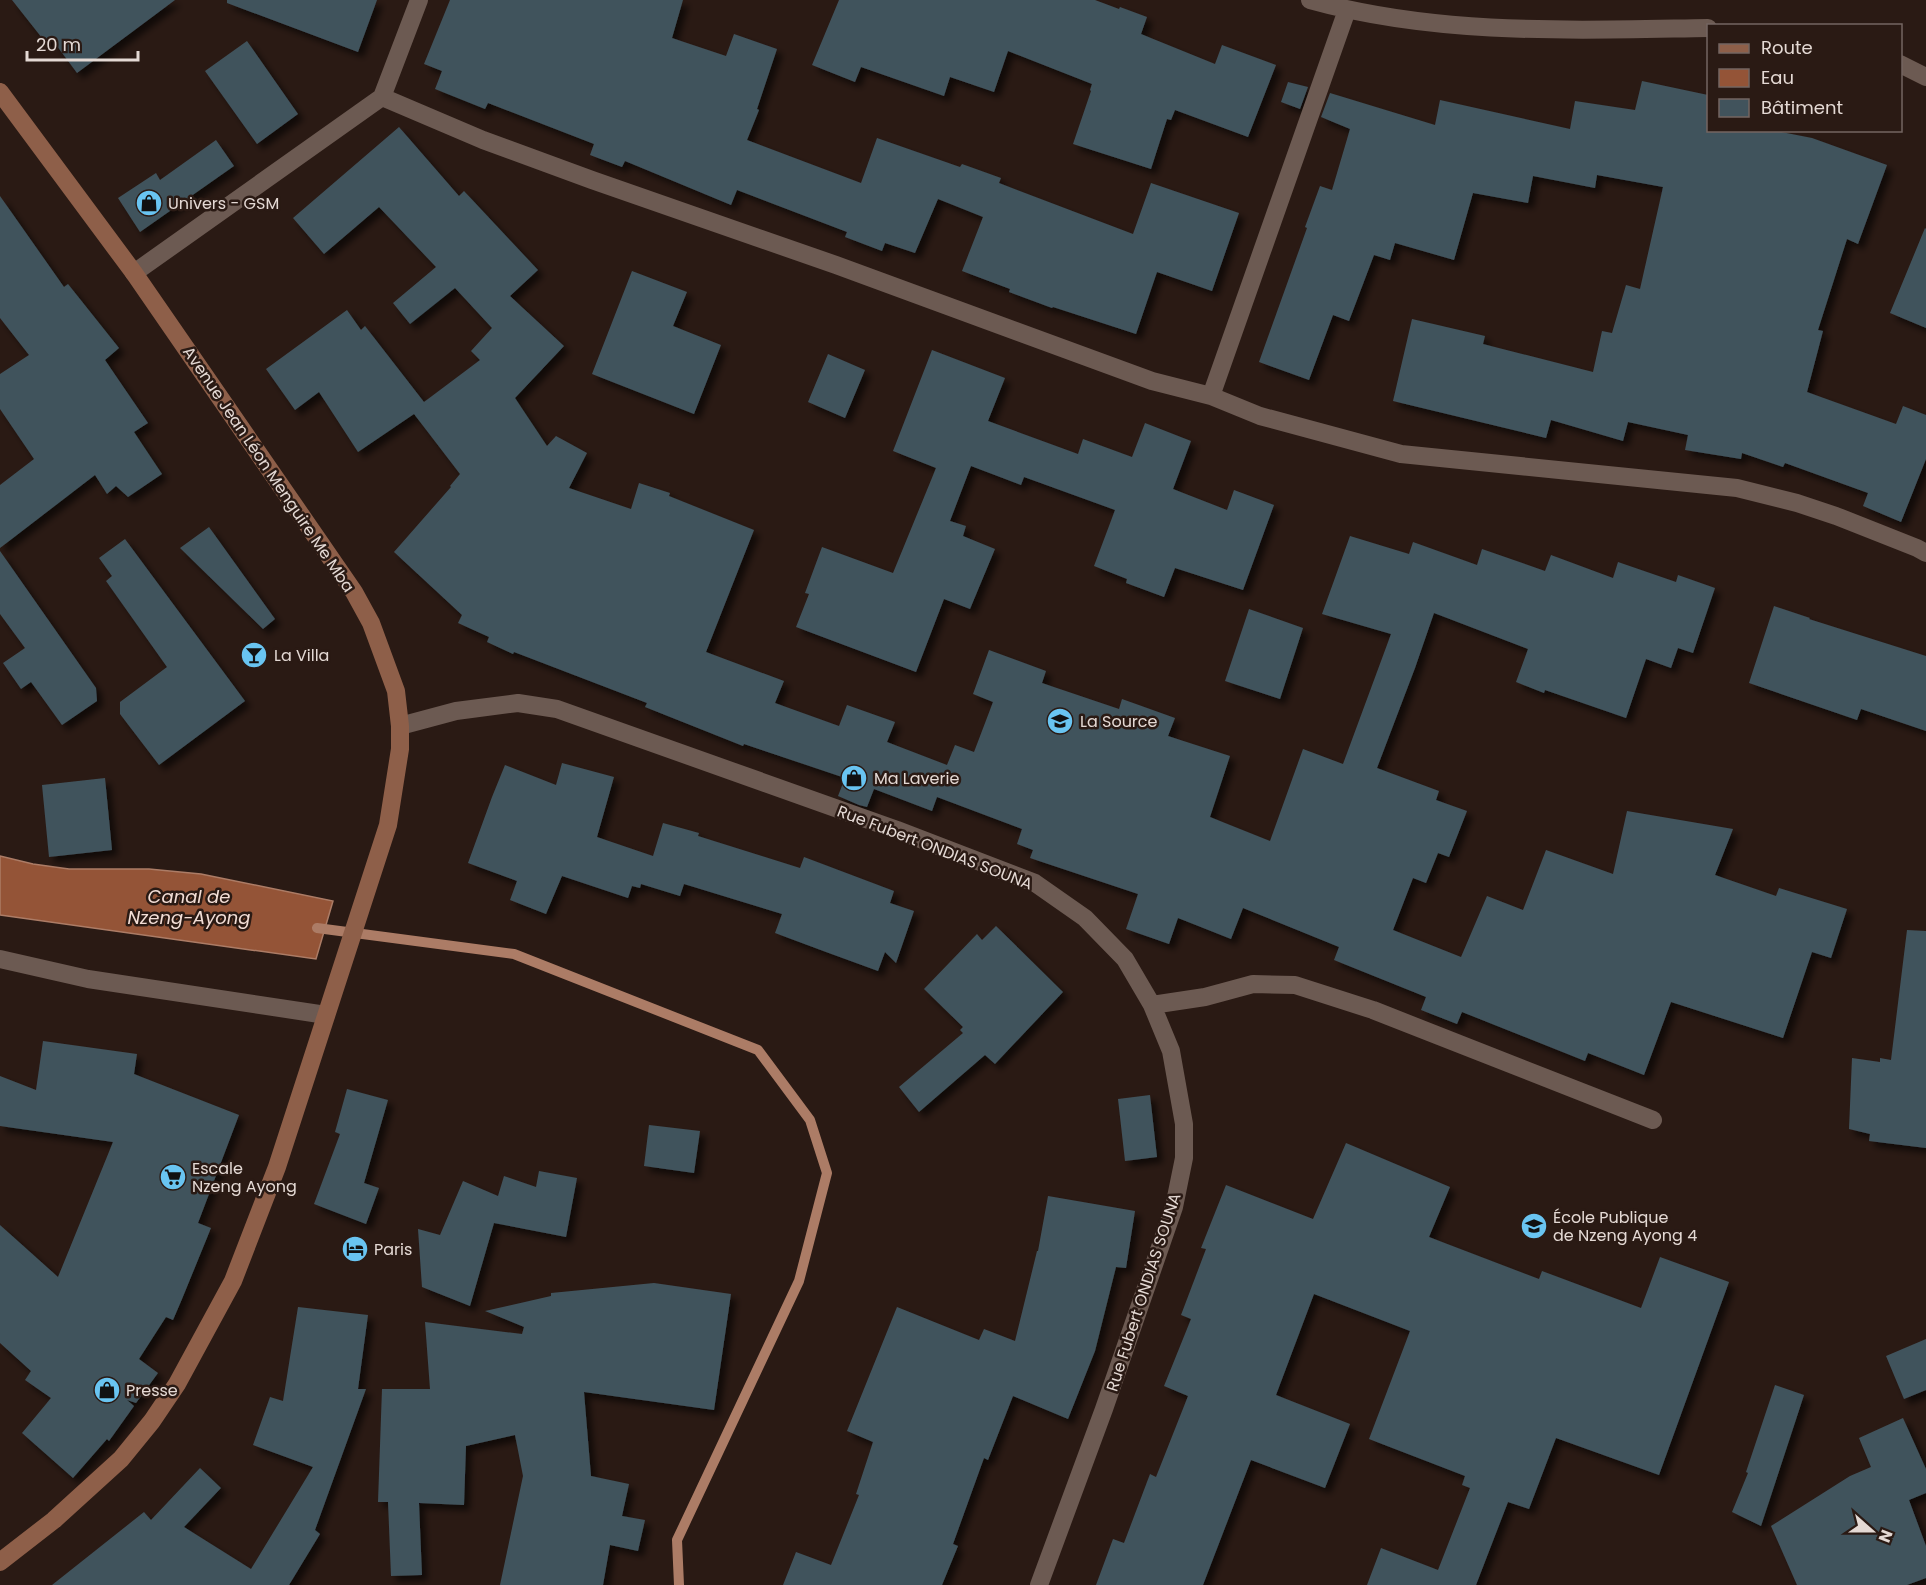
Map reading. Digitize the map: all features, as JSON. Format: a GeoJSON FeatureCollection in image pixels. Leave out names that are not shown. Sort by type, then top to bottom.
{"type":"FeatureCollection","features":[{"type":"Feature","properties":{"kind":"main road","name":"Avenue Jean Léon Menguire Me Mba"},"geometry":{"type":"LineString","coordinates":[[0,92],[134,273],[360,602],[371,623],[388,668],[396,691],[400,726],[400,749],[388,825],[368,893],[326,1015]]}},
{"type":"Feature","properties":{"kind":"main road"},"geometry":{"type":"LineString","coordinates":[[0,1562],[54,1520],[121,1459],[152,1422],[177,1384],[233,1281],[277,1167],[326,1015]]}},
{"type":"Feature","properties":{"kind":"street"},"geometry":{"type":"LineString","coordinates":[[134,273],[382,97],[420,0]]}},
{"type":"Feature","properties":{"kind":"street"},"geometry":{"type":"LineString","coordinates":[[1310,0],[1347,10],[1510,29],[1707,28]]}},
{"type":"Feature","properties":{"kind":"street"},"geometry":{"type":"LineString","coordinates":[[1211,396],[1347,10]]}},
{"type":"Feature","properties":{"kind":"street"},"geometry":{"type":"LineString","coordinates":[[1902,65],[1926,76]]}},
{"type":"Feature","properties":{"kind":"street"},"geometry":{"type":"LineString","coordinates":[[382,97],[483,140],[581,176],[847,269],[1152,381],[1211,396],[1260,416],[1401,454],[1737,488],[1797,503],[1836,516],[1917,548],[1926,554]]}},
{"type":"Feature","properties":{"kind":"street","name":"Rue Fubert ONDIAS SOUNA"},"geometry":{"type":"LineString","coordinates":[[400,726],[456,711],[518,703],[557,709],[897,830],[1035,883],[1085,918],[1125,959],[1152,1005],[1171,1051],[1184,1124],[1184,1158],[1174,1207],[1104,1409],[1039,1585]]}},
{"type":"Feature","properties":{"kind":"street"},"geometry":{"type":"LineString","coordinates":[[0,959],[87,979],[326,1015]]}},
{"type":"Feature","properties":{"kind":"street"},"geometry":{"type":"LineString","coordinates":[[1152,1005],[1205,997],[1253,984],[1294,985],[1373,1010],[1653,1120]]}},
{"type":"Feature","properties":{"kind":"water","name":"Canal de Nzeng-Ayong"},"geometry":{"type":"Polygon","coordinates":[[[0,856],[69,869],[149,869],[201,874],[333,901],[316,959],[0,915],[0,856]]]}},
{"type":"Feature","properties":{"kind":"building"},"geometry":{"type":"Polygon","coordinates":[[[12,0],[175,0],[77,73],[51,38],[46,43],[12,0]]]}},
{"type":"Feature","properties":{"kind":"building"},"geometry":{"type":"Polygon","coordinates":[[[227,0],[377,0],[358,52],[227,3],[227,0]]]}},
{"type":"Feature","properties":{"kind":"building"},"geometry":{"type":"Polygon","coordinates":[[[450,0],[683,0],[672,38],[726,56],[734,34],[777,49],[757,109],[759,110],[747,140],[861,183],[877,138],[960,167],[962,164],[1001,178],[999,183],[1133,234],[1151,183],[1239,213],[1212,291],[1157,272],[1136,334],[1052,308],[962,271],[983,217],[938,199],[915,253],[885,243],[882,251],[845,237],[847,232],[737,190],[731,205],[625,161],[622,167],[590,155],[594,144],[488,103],[485,109],[435,89],[442,71],[424,64],[450,0]]]}},
{"type":"Feature","properties":{"kind":"building"},"geometry":{"type":"Polygon","coordinates":[[[839,0],[1095,0],[1147,17],[1141,34],[1215,64],[1222,45],[1276,65],[1248,137],[1175,110],[1171,120],[1167,119],[1151,169],[1073,144],[1092,84],[1008,51],[994,92],[950,77],[944,96],[861,67],[855,82],[812,65],[839,0]]]}},
{"type":"Feature","properties":{"kind":"building"},"geometry":{"type":"Polygon","coordinates":[[[247,41],[298,114],[257,144],[205,71],[247,41]]]}},
{"type":"Feature","properties":{"kind":"building"},"geometry":{"type":"Polygon","coordinates":[[[1642,81],[1707,95],[1707,132],[1781,132],[1812,138],[1887,165],[1858,244],[1847,239],[1818,330],[1823,331],[1807,392],[1896,424],[1903,406],[1926,415],[1926,459],[1901,522],[1863,506],[1868,493],[1785,463],[1783,467],[1742,453],[1741,459],[1685,450],[1688,435],[1628,422],[1623,441],[1551,420],[1546,438],[1393,401],[1412,319],[1485,336],[1483,344],[1593,372],[1602,331],[1612,333],[1626,285],[1640,289],[1663,187],[1597,175],[1595,188],[1533,176],[1528,203],[1473,193],[1454,260],[1395,243],[1390,260],[1374,255],[1349,321],[1333,315],[1309,380],[1259,362],[1320,186],[1332,190],[1350,129],[1321,117],[1330,93],[1435,125],[1440,100],[1570,129],[1575,101],[1635,110],[1642,81]]]}},
{"type":"Feature","properties":{"kind":"building"},"geometry":{"type":"Polygon","coordinates":[[[1288,82],[1308,87],[1300,109],[1281,102],[1288,82]]]}},
{"type":"Feature","properties":{"kind":"building"},"geometry":{"type":"Polygon","coordinates":[[[399,127],[459,196],[464,191],[538,270],[510,296],[564,346],[515,398],[547,446],[556,436],[587,453],[569,488],[631,509],[639,483],[670,493],[669,496],[754,530],[706,652],[784,681],[775,703],[839,726],[847,705],[895,722],[887,742],[947,765],[955,745],[974,752],[993,702],[973,694],[989,650],[1046,671],[1042,683],[1119,709],[1122,699],[1175,718],[1168,736],[1230,756],[1210,817],[1270,841],[1303,749],[1343,764],[1391,634],[1322,614],[1350,536],[1409,554],[1413,542],[1477,565],[1482,549],[1545,571],[1551,555],[1613,578],[1618,562],[1676,582],[1678,575],[1715,588],[1693,653],[1678,648],[1671,668],[1646,659],[1626,718],[1516,682],[1528,649],[1434,613],[1377,768],[1439,791],[1436,800],[1467,811],[1449,857],[1438,853],[1426,883],[1413,878],[1393,930],[1461,957],[1487,896],[1523,910],[1546,850],[1613,874],[1627,811],[1733,829],[1715,875],[1776,896],[1779,888],[1847,909],[1831,958],[1812,952],[1783,1038],[1671,1002],[1644,1075],[1588,1053],[1585,1061],[1462,1012],[1457,1024],[1421,1010],[1426,997],[1334,960],[1339,947],[1243,908],[1231,939],[1178,918],[1169,944],[1126,929],[1138,894],[1030,858],[1033,850],[1017,844],[1022,829],[937,797],[932,811],[874,789],[867,807],[859,805],[838,796],[845,778],[744,744],[743,746],[645,707],[647,703],[514,652],[513,654],[487,642],[489,637],[458,623],[462,615],[394,552],[460,474],[414,414],[358,452],[319,392],[295,410],[266,369],[347,310],[361,330],[365,326],[424,402],[480,360],[471,351],[492,328],[455,288],[410,324],[393,303],[436,267],[379,207],[324,254],[293,218],[399,127]]]}},
{"type":"Feature","properties":{"kind":"building"},"geometry":{"type":"Polygon","coordinates":[[[216,140],[234,166],[140,232],[118,198],[156,173],[160,180],[216,140]]]}},
{"type":"Feature","properties":{"kind":"building"},"geometry":{"type":"Polygon","coordinates":[[[0,196],[64,287],[68,284],[119,348],[105,360],[148,423],[134,432],[162,474],[128,497],[116,486],[107,494],[95,475],[0,548],[0,485],[34,459],[0,409],[0,374],[29,355],[0,318],[0,196]]]}},
{"type":"Feature","properties":{"kind":"building"},"geometry":{"type":"Polygon","coordinates":[[[1926,229],[1926,328],[1890,313],[1926,229]]]}},
{"type":"Feature","properties":{"kind":"building"},"geometry":{"type":"Polygon","coordinates":[[[632,271],[687,292],[673,326],[721,345],[694,414],[592,374],[632,271]]]}},
{"type":"Feature","properties":{"kind":"building"},"geometry":{"type":"Polygon","coordinates":[[[932,350],[1005,378],[988,421],[1078,454],[1083,439],[1132,457],[1145,423],[1191,441],[1173,489],[1227,510],[1234,490],[1274,505],[1243,590],[1175,568],[1164,597],[1126,583],[1127,579],[1094,566],[1115,510],[1024,477],[1021,485],[971,466],[950,521],[966,526],[963,536],[995,549],[970,609],[944,599],[916,672],[796,627],[809,594],[805,593],[822,547],[893,573],[936,468],[893,451],[932,350]]]}},
{"type":"Feature","properties":{"kind":"building"},"geometry":{"type":"Polygon","coordinates":[[[828,354],[865,370],[845,418],[808,402],[828,354]]]}},
{"type":"Feature","properties":{"kind":"building"},"geometry":{"type":"Polygon","coordinates":[[[209,527],[275,619],[263,629],[180,548],[209,527]]]}},
{"type":"Feature","properties":{"kind":"building"},"geometry":{"type":"Polygon","coordinates":[[[125,539],[245,701],[159,765],[120,714],[120,702],[167,667],[106,581],[112,576],[99,558],[125,539]]]}},
{"type":"Feature","properties":{"kind":"building"},"geometry":{"type":"Polygon","coordinates":[[[0,551],[96,688],[97,701],[62,725],[31,682],[21,689],[3,663],[25,648],[0,614],[0,551]]]}},
{"type":"Feature","properties":{"kind":"building"},"geometry":{"type":"Polygon","coordinates":[[[1774,606],[1926,656],[1926,731],[1861,709],[1857,720],[1749,683],[1774,606]]]}},
{"type":"Feature","properties":{"kind":"building"},"geometry":{"type":"Polygon","coordinates":[[[1249,609],[1303,628],[1280,699],[1225,681],[1249,609]]]}},
{"type":"Feature","properties":{"kind":"building"},"geometry":{"type":"Polygon","coordinates":[[[562,763],[614,777],[597,837],[653,856],[663,823],[800,868],[804,857],[894,891],[890,903],[914,911],[896,963],[885,952],[878,971],[775,933],[782,914],[684,884],[680,896],[641,884],[640,888],[632,886],[628,898],[562,876],[546,914],[510,900],[517,881],[468,863],[492,797],[505,765],[556,785],[562,763]]]}},
{"type":"Feature","properties":{"kind":"building"},"geometry":{"type":"Polygon","coordinates":[[[105,778],[112,850],[49,857],[42,785],[105,778]]]}},
{"type":"Feature","properties":{"kind":"building"},"geometry":{"type":"Polygon","coordinates":[[[996,926],[1063,992],[995,1064],[985,1055],[919,1112],[899,1087],[963,1033],[960,1030],[963,1027],[924,989],[977,934],[982,940],[996,926]]]}},
{"type":"Feature","properties":{"kind":"building"},"geometry":{"type":"Polygon","coordinates":[[[1907,930],[1926,931],[1926,1148],[1869,1141],[1870,1134],[1849,1129],[1852,1058],[1880,1062],[1880,1058],[1891,1060],[1907,930]]]}},
{"type":"Feature","properties":{"kind":"building"},"geometry":{"type":"Polygon","coordinates":[[[43,1041],[137,1054],[134,1074],[239,1115],[198,1223],[211,1228],[182,1299],[173,1320],[166,1317],[139,1359],[158,1373],[136,1403],[127,1400],[134,1406],[109,1441],[107,1439],[73,1478],[22,1433],[51,1398],[25,1380],[31,1371],[0,1343],[0,1225],[58,1277],[113,1142],[0,1126],[0,1076],[36,1090],[43,1041]]]}},
{"type":"Feature","properties":{"kind":"building"},"geometry":{"type":"Polygon","coordinates":[[[347,1089],[388,1100],[364,1183],[379,1188],[366,1224],[314,1204],[340,1134],[335,1132],[347,1089]]]}},
{"type":"Feature","properties":{"kind":"building"},"geometry":{"type":"Polygon","coordinates":[[[1150,1095],[1157,1157],[1125,1161],[1118,1099],[1150,1095]]]}},
{"type":"Feature","properties":{"kind":"building"},"geometry":{"type":"Polygon","coordinates":[[[649,1125],[700,1131],[694,1173],[644,1166],[649,1125]]]}},
{"type":"Feature","properties":{"kind":"building"},"geometry":{"type":"Polygon","coordinates":[[[1346,1143],[1450,1187],[1429,1237],[1539,1279],[1542,1271],[1641,1308],[1660,1257],[1729,1282],[1659,1475],[1556,1438],[1529,1509],[1508,1502],[1476,1585],[1367,1585],[1381,1548],[1438,1570],[1470,1488],[1462,1485],[1465,1476],[1369,1439],[1410,1331],[1314,1294],[1276,1395],[1350,1424],[1325,1488],[1251,1460],[1203,1585],[1096,1585],[1113,1539],[1124,1543],[1150,1474],[1156,1477],[1188,1396],[1164,1386],[1191,1319],[1181,1315],[1206,1249],[1201,1248],[1226,1185],[1313,1219],[1346,1143]]]}},
{"type":"Feature","properties":{"kind":"building"},"geometry":{"type":"Polygon","coordinates":[[[539,1171],[577,1178],[566,1237],[494,1223],[470,1306],[422,1287],[418,1229],[440,1235],[463,1181],[498,1196],[504,1176],[536,1187],[539,1171]]]}},
{"type":"Feature","properties":{"kind":"building"},"geometry":{"type":"Polygon","coordinates":[[[1048,1196],[1135,1211],[1126,1268],[1116,1267],[1095,1351],[1068,1419],[1013,1396],[988,1460],[984,1458],[953,1544],[958,1546],[942,1585],[783,1585],[796,1552],[831,1565],[859,1495],[856,1494],[873,1442],[847,1431],[897,1307],[979,1340],[984,1329],[1015,1341],[1038,1251],[1048,1196]]]}},
{"type":"Feature","properties":{"kind":"building"},"geometry":{"type":"Polygon","coordinates":[[[654,1283],[731,1294],[714,1410],[584,1392],[591,1476],[629,1484],[622,1516],[645,1520],[638,1551],[610,1545],[603,1585],[500,1585],[523,1476],[515,1435],[466,1446],[464,1505],[419,1503],[422,1575],[391,1576],[388,1502],[378,1502],[382,1389],[430,1389],[425,1322],[522,1334],[524,1327],[485,1311],[551,1296],[551,1293],[654,1283]]]}},
{"type":"Feature","properties":{"kind":"building"},"geometry":{"type":"Polygon","coordinates":[[[298,1307],[368,1315],[358,1389],[366,1389],[315,1530],[320,1534],[289,1585],[52,1585],[144,1512],[151,1520],[200,1468],[221,1488],[184,1527],[251,1569],[313,1467],[253,1445],[270,1397],[283,1401],[298,1307]]]}},
{"type":"Feature","properties":{"kind":"building"},"geometry":{"type":"Polygon","coordinates":[[[1926,1339],[1926,1390],[1904,1399],[1886,1356],[1926,1339]]]}},
{"type":"Feature","properties":{"kind":"building"},"geometry":{"type":"Polygon","coordinates":[[[1775,1385],[1804,1395],[1761,1526],[1732,1512],[1748,1473],[1746,1472],[1775,1385]]]}},
{"type":"Feature","properties":{"kind":"building"},"geometry":{"type":"Polygon","coordinates":[[[1903,1418],[1926,1469],[1926,1493],[1909,1500],[1926,1546],[1926,1578],[1907,1585],[1797,1585],[1771,1526],[1850,1476],[1871,1467],[1859,1438],[1903,1418]]]}},
{"type":"Feature","properties":{"kind":"waterway"},"geometry":{"type":"LineString","coordinates":[[317,928],[514,954],[758,1050],[810,1120],[827,1173],[799,1281],[677,1540],[679,1585]]}},
{"type":"Feature","properties":{"kind":"place","name":"Univers - GSM"},"geometry":{"type":"Point","coordinates":[149,203]}},
{"type":"Feature","properties":{"kind":"place","name":"La Villa"},"geometry":{"type":"Point","coordinates":[254,655]}},
{"type":"Feature","properties":{"kind":"place","name":"La Source"},"geometry":{"type":"Point","coordinates":[1060,721]}},
{"type":"Feature","properties":{"kind":"place","name":"Ma Laverie"},"geometry":{"type":"Point","coordinates":[854,778]}},
{"type":"Feature","properties":{"kind":"place","name":"Escale Nzeng Ayong"},"geometry":{"type":"Point","coordinates":[173,1177]}},
{"type":"Feature","properties":{"kind":"place","name":"École Publique de Nzeng Ayong 4"},"geometry":{"type":"Point","coordinates":[1534,1226]}},
{"type":"Feature","properties":{"kind":"place","name":"Paris"},"geometry":{"type":"Point","coordinates":[355,1249]}},
{"type":"Feature","properties":{"kind":"place","name":"Presse"},"geometry":{"type":"Point","coordinates":[107,1390]}}]}
